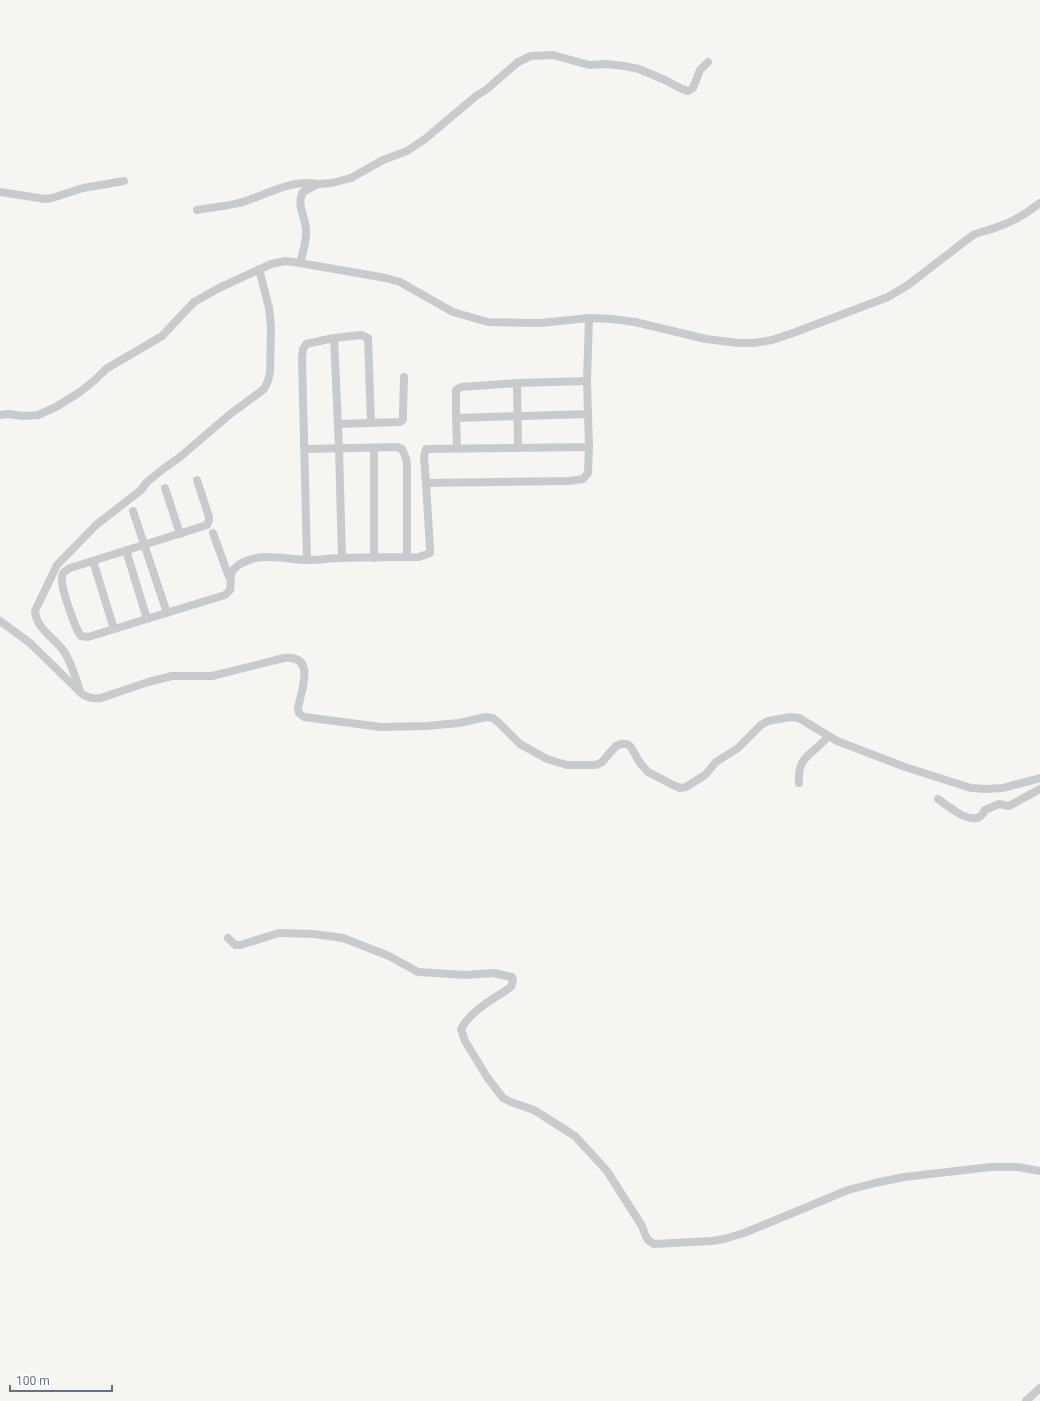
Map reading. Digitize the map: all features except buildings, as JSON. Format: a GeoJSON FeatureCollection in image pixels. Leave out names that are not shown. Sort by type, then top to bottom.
{"type":"FeatureCollection","features":[{"type":"Feature","properties":{"kind":"street"},"geometry":{"type":"LineString","coordinates":[[197,210],[244,202],[277,188],[295,184],[309,182],[318,184],[342,181],[351,178],[384,160],[407,151],[428,136],[476,96],[487,89],[518,62],[531,56],[553,55],[589,65],[606,64],[639,69],[688,91],[694,88],[700,70],[708,62]]}},
{"type":"Feature","properties":{"kind":"street"},"geometry":{"type":"LineString","coordinates":[[0,192],[45,199],[83,188],[124,181]]}},
{"type":"Feature","properties":{"kind":"street"},"geometry":{"type":"LineString","coordinates":[[300,263],[305,246],[306,230],[300,200],[303,192],[318,184]]}},
{"type":"Feature","properties":{"kind":"street"},"geometry":{"type":"LineString","coordinates":[[0,415],[38,415],[56,407],[80,392],[106,369],[162,336],[169,330],[181,314],[194,302],[258,269],[278,262],[286,261],[300,263],[386,278],[400,282],[453,312],[488,322],[540,323],[589,318],[612,319],[635,322],[706,339],[754,343],[772,340],[888,297],[908,286],[973,234],[998,227],[1019,218],[1040,203]]}},
{"type":"Feature","properties":{"kind":"street"},"geometry":{"type":"LineString","coordinates":[[80,691],[74,673],[64,653],[36,619],[34,611],[57,565],[96,525],[141,490],[147,482],[163,468],[180,457],[229,415],[264,389],[270,372],[271,327],[269,308],[258,269]]}},
{"type":"Feature","properties":{"kind":"street"},"geometry":{"type":"LineString","coordinates":[[426,483],[570,481],[582,479],[588,473],[589,447],[587,382],[589,318]]}},
{"type":"Feature","properties":{"kind":"street"},"geometry":{"type":"LineString","coordinates":[[308,560],[305,509],[302,358],[304,346],[309,343],[334,338],[361,335],[368,338],[371,423]]}},
{"type":"Feature","properties":{"kind":"street"},"geometry":{"type":"LineString","coordinates":[[334,338],[342,558]]}},
{"type":"Feature","properties":{"kind":"street"},"geometry":{"type":"LineString","coordinates":[[338,424],[400,422],[402,420],[404,377]]}},
{"type":"Feature","properties":{"kind":"street"},"geometry":{"type":"LineString","coordinates":[[457,448],[456,390],[458,388],[517,384],[587,382]]}},
{"type":"Feature","properties":{"kind":"street"},"geometry":{"type":"LineString","coordinates":[[517,384],[518,448]]}},
{"type":"Feature","properties":{"kind":"street"},"geometry":{"type":"LineString","coordinates":[[456,418],[588,414]]}},
{"type":"Feature","properties":{"kind":"street"},"geometry":{"type":"LineString","coordinates":[[305,449],[397,447],[402,449],[406,458],[407,557]]}},
{"type":"Feature","properties":{"kind":"street"},"geometry":{"type":"LineString","coordinates":[[229,578],[239,565],[258,558],[269,557],[308,560],[419,557],[430,553],[424,456],[426,449],[589,447]]}},
{"type":"Feature","properties":{"kind":"street"},"geometry":{"type":"LineString","coordinates":[[374,448],[374,558]]}},
{"type":"Feature","properties":{"kind":"street"},"geometry":{"type":"LineString","coordinates":[[196,480],[208,513],[209,523],[207,525],[70,568],[64,572],[62,576],[63,585],[78,633],[84,638],[225,595],[230,590],[229,578],[212,533]]}},
{"type":"Feature","properties":{"kind":"street"},"geometry":{"type":"LineString","coordinates":[[165,488],[180,534]]}},
{"type":"Feature","properties":{"kind":"street"},"geometry":{"type":"LineString","coordinates":[[133,511],[167,613]]}},
{"type":"Feature","properties":{"kind":"street"},"geometry":{"type":"LineString","coordinates":[[126,550],[147,619]]}},
{"type":"Feature","properties":{"kind":"street"},"geometry":{"type":"LineString","coordinates":[[92,561],[114,630]]}},
{"type":"Feature","properties":{"kind":"street"},"geometry":{"type":"LineString","coordinates":[[0,621],[30,643],[72,685],[88,698],[101,698],[148,682],[172,676],[212,676],[284,658],[293,658],[299,661],[304,668],[304,680],[298,709],[299,713],[304,717],[381,727],[426,726],[458,723],[486,717],[493,718],[499,722],[520,744],[548,759],[567,765],[596,765],[602,762],[616,746],[627,744],[632,747],[640,763],[648,772],[680,788],[686,787],[705,775],[716,762],[738,748],[768,721],[791,717],[799,718],[828,736],[905,767],[971,788],[1003,788],[1040,778]]}},
{"type":"Feature","properties":{"kind":"street"},"geometry":{"type":"LineString","coordinates":[[799,783],[799,771],[804,758],[822,745],[828,736]]}},
{"type":"Feature","properties":{"kind":"street"},"geometry":{"type":"LineString","coordinates":[[938,798],[964,817],[978,819],[983,816],[985,810],[999,804],[1009,806],[1040,789]]}},
{"type":"Feature","properties":{"kind":"street"},"geometry":{"type":"LineString","coordinates":[[228,938],[235,945],[240,945],[279,933],[314,934],[343,938],[389,956],[418,972],[465,975],[494,973],[512,977],[513,982],[511,987],[479,1009],[463,1025],[461,1029],[465,1041],[486,1077],[503,1098],[534,1110],[575,1136],[607,1171],[642,1226],[646,1237],[654,1244],[724,1239],[744,1233],[848,1190],[882,1181],[991,1166],[1018,1167],[1040,1171]]}},
{"type":"Feature","properties":{"kind":"street"},"geometry":{"type":"LineString","coordinates":[[1026,1401],[1040,1388]]}}]}
